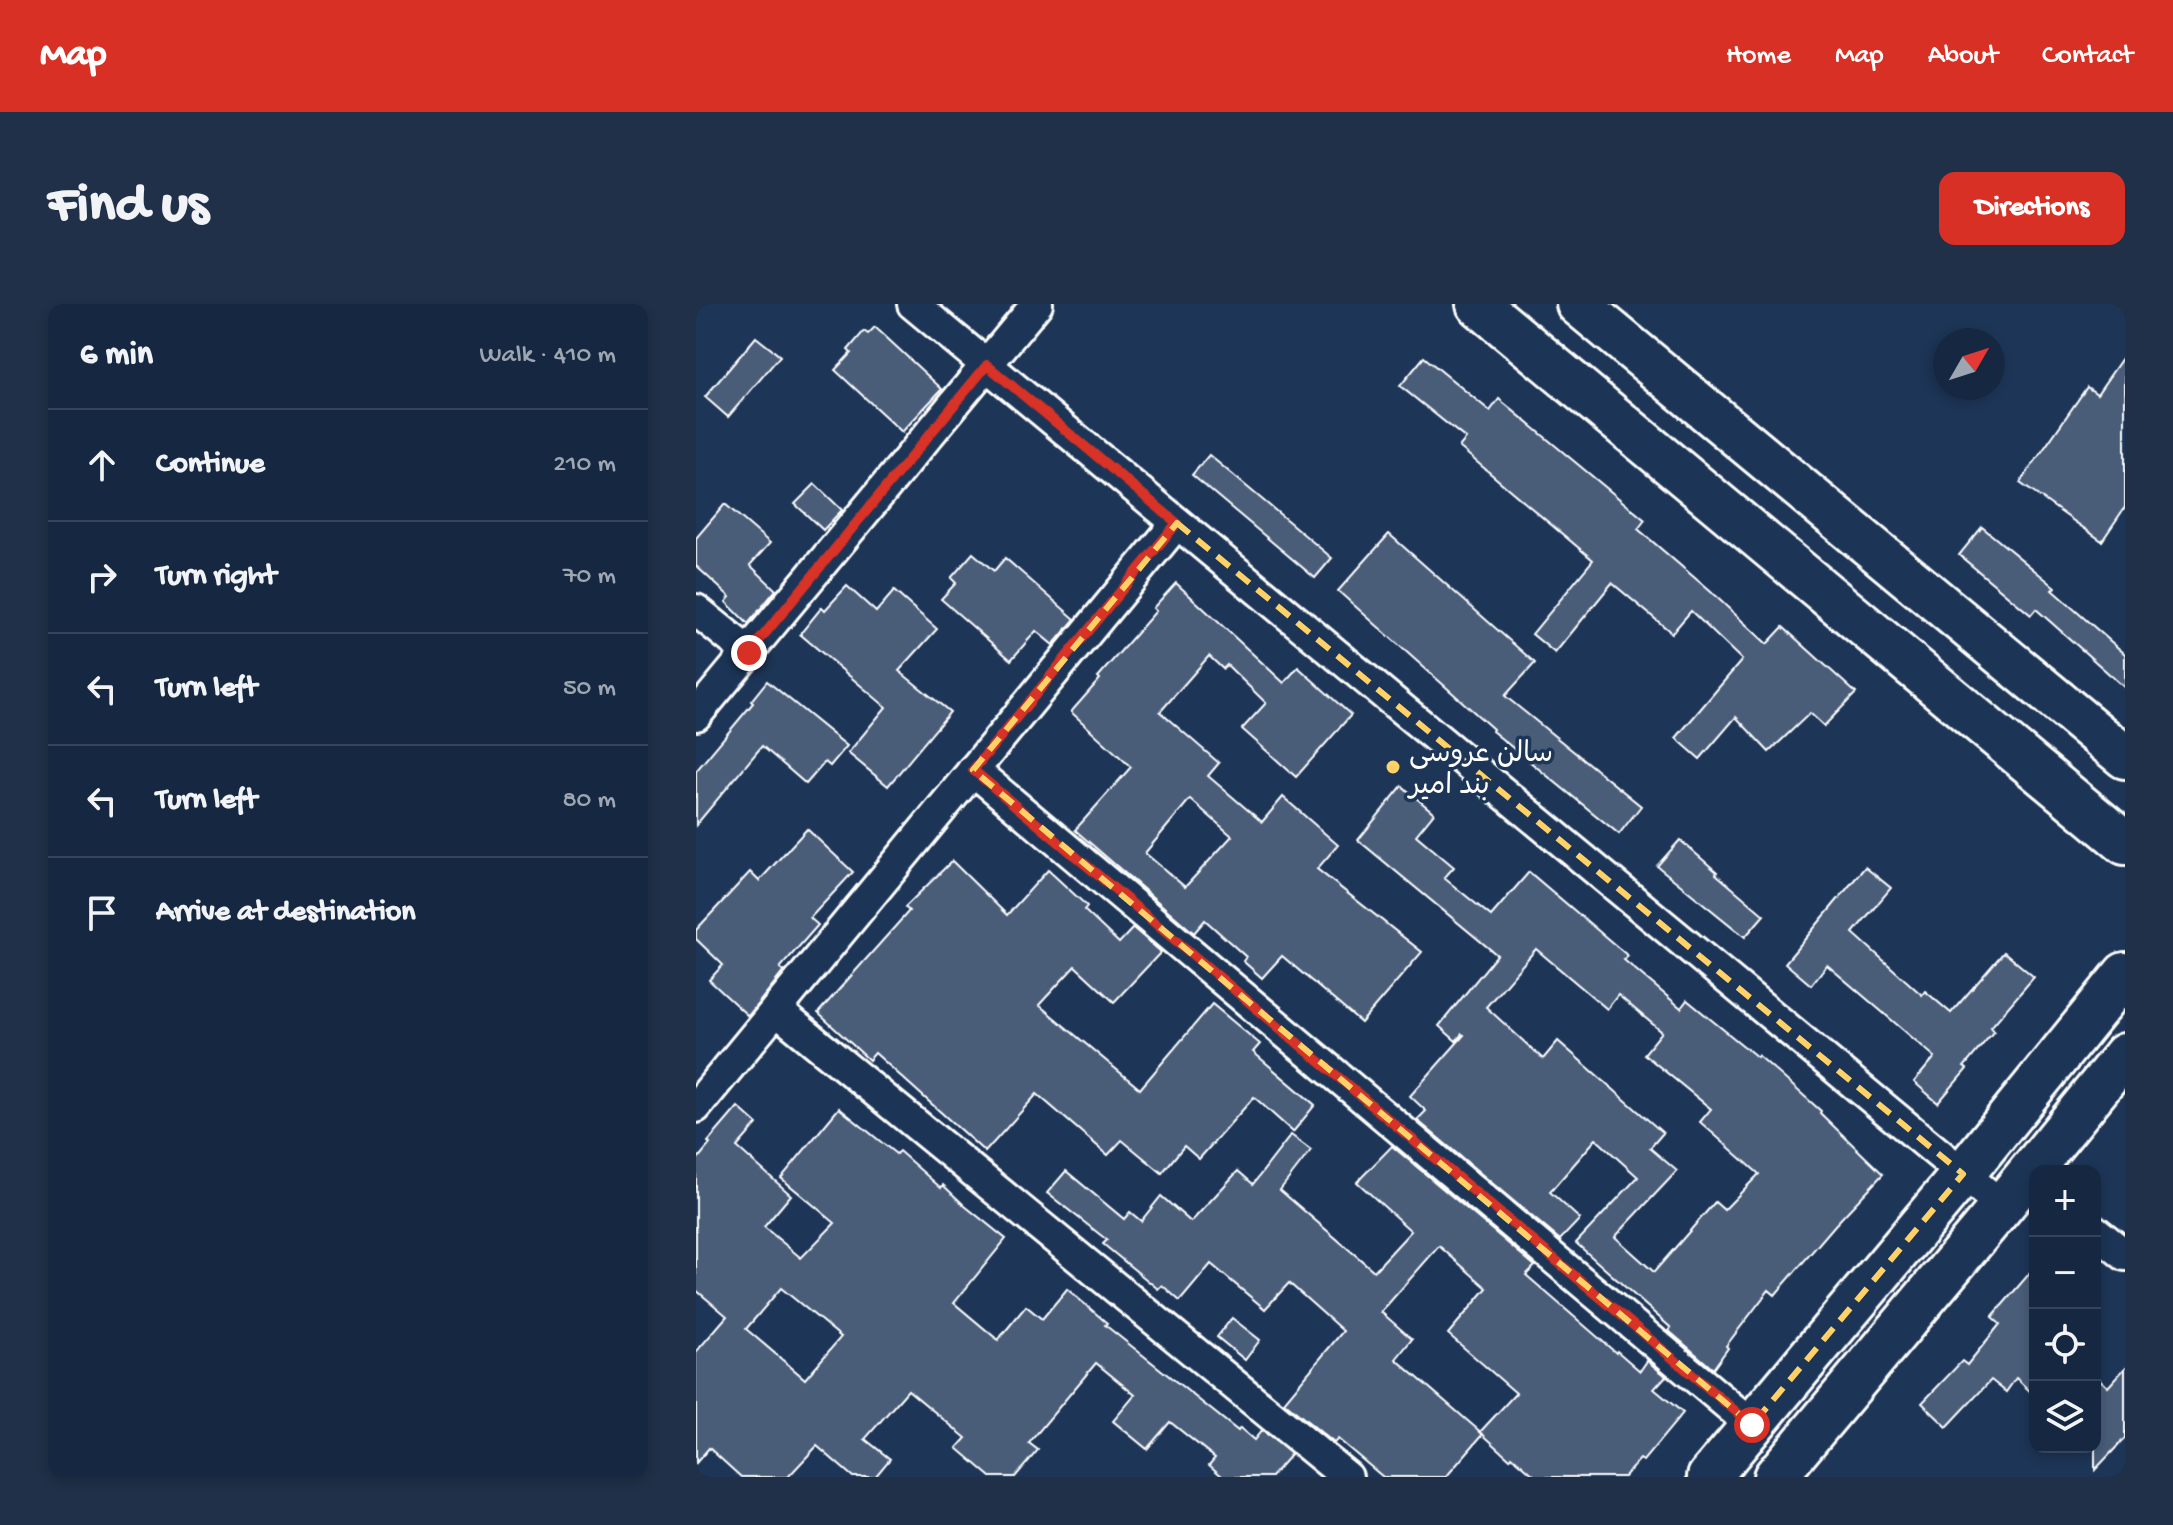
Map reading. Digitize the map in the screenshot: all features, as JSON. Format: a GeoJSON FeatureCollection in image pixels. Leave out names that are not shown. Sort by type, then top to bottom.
{"type":"FeatureCollection","features":[{"type":"Feature","properties":{"kind":"main road"},"geometry":{"type":"LineString","coordinates":[[1478,304],[2125,843]]}},
{"type":"Feature","properties":{"kind":"main road"},"geometry":{"type":"LineString","coordinates":[[1598,310],[2125,757]]}},
{"type":"Feature","properties":{"kind":"main road"},"geometry":{"type":"LineString","coordinates":[[1709,1477],[1976,1159],[2125,974]]}},
{"type":"Feature","properties":{"kind":"main road"},"geometry":{"type":"LineString","coordinates":[[1775,1477],[2022,1188],[2125,1055]]}},
{"type":"Feature","properties":{"kind":"street"},"geometry":{"type":"LineString","coordinates":[[913,304],[1177,523],[1976,1159],[2022,1188]]}},
{"type":"Feature","properties":{"kind":"street"},"geometry":{"type":"LineString","coordinates":[[696,715],[1037,304]]}},
{"type":"Feature","properties":{"kind":"street"},"geometry":{"type":"LineString","coordinates":[[696,1107],[1177,523]]}},
{"type":"Feature","properties":{"kind":"street"},"geometry":{"type":"LineString","coordinates":[[696,610],[749,653]]}},
{"type":"Feature","properties":{"kind":"street"},"geometry":{"type":"LineString","coordinates":[[973,770],[1752,1425]]}},
{"type":"Feature","properties":{"kind":"street"},"geometry":{"type":"LineString","coordinates":[[776,1010],[1347,1477]]}},
{"type":"Feature","properties":{"kind":"street"},"geometry":{"type":"LineString","coordinates":[[2101,1236],[2125,1255]]}},
{"type":"Feature","properties":{"kind":"highlighted area"},"geometry":{"type":"Polygon","coordinates":[[[1177,523],[1963,1174],[1752,1425],[973,770],[1177,523]]]}},
{"type":"Feature","properties":{"kind":"building"},"geometry":{"type":"Polygon","coordinates":[[[875,327],[942,389],[902,432],[835,370],[851,353],[848,350],[864,331],[868,334],[875,327]]]}},
{"type":"Feature","properties":{"kind":"building"},"geometry":{"type":"Polygon","coordinates":[[[756,337],[780,356],[728,417],[705,397],[756,337]]]}},
{"type":"Feature","properties":{"kind":"building"},"geometry":{"type":"Polygon","coordinates":[[[2125,354],[2125,507],[2102,541],[2020,483],[2087,387],[2097,394],[2125,354]]]}},
{"type":"Feature","properties":{"kind":"building"},"geometry":{"type":"Polygon","coordinates":[[[1424,357],[1490,411],[1499,399],[1645,520],[1638,529],[1767,644],[1783,627],[1856,693],[1824,726],[1810,713],[1769,752],[1736,717],[1700,759],[1676,738],[1742,660],[1691,611],[1672,633],[1612,583],[1555,653],[1532,634],[1593,560],[1459,447],[1466,439],[1400,386],[1424,357]]]}},
{"type":"Feature","properties":{"kind":"building"},"geometry":{"type":"Polygon","coordinates":[[[1209,455],[1332,558],[1315,578],[1192,475],[1209,455]]]}},
{"type":"Feature","properties":{"kind":"building"},"geometry":{"type":"Polygon","coordinates":[[[815,484],[842,510],[823,530],[795,504],[815,484]]]}},
{"type":"Feature","properties":{"kind":"building"},"geometry":{"type":"Polygon","coordinates":[[[725,504],[770,543],[750,565],[776,590],[748,624],[726,602],[730,597],[696,566],[696,538],[725,504]]]}},
{"type":"Feature","properties":{"kind":"building"},"geometry":{"type":"Polygon","coordinates":[[[1982,527],[2055,587],[2052,590],[2125,654],[2125,688],[2036,609],[2031,615],[1959,555],[1982,527]]]}},
{"type":"Feature","properties":{"kind":"building"},"geometry":{"type":"Polygon","coordinates":[[[1389,534],[1535,663],[1505,696],[1641,806],[1619,834],[1492,731],[1338,591],[1389,534]]]}},
{"type":"Feature","properties":{"kind":"building"},"geometry":{"type":"Polygon","coordinates":[[[973,553],[994,571],[1005,558],[1075,619],[1053,645],[1036,631],[1011,660],[941,599],[956,583],[951,578],[973,553]]]}},
{"type":"Feature","properties":{"kind":"building"},"geometry":{"type":"Polygon","coordinates":[[[1176,583],[1284,683],[1298,667],[1351,715],[1296,777],[1242,729],[1266,703],[1227,665],[1223,669],[1209,656],[1160,712],[1219,763],[1208,776],[1262,822],[1283,797],[1338,845],[1317,869],[1422,952],[1361,1023],[1282,956],[1262,978],[1243,961],[1246,957],[1205,920],[1194,933],[1075,830],[1131,767],[1071,712],[1156,611],[1153,608],[1176,583]],[[1190,799],[1145,853],[1185,887],[1232,836],[1190,799]]]}},
{"type":"Feature","properties":{"kind":"building"},"geometry":{"type":"Polygon","coordinates":[[[847,586],[876,612],[894,591],[937,629],[899,671],[950,712],[888,786],[848,753],[886,707],[800,634],[822,607],[825,610],[847,586]]]}},
{"type":"Feature","properties":{"kind":"building"},"geometry":{"type":"Polygon","coordinates":[[[767,681],[847,746],[830,766],[825,762],[806,784],[762,746],[696,825],[696,771],[753,703],[751,701],[767,681]]]}},
{"type":"Feature","properties":{"kind":"building"},"geometry":{"type":"Polygon","coordinates":[[[1402,786],[1434,813],[1416,835],[1454,867],[1444,878],[1491,916],[1529,872],[1628,956],[1624,960],[1681,1008],[1687,1000],[1758,1055],[1821,1111],[1883,1174],[1775,1295],[1769,1290],[1726,1346],[1728,1348],[1713,1369],[1576,1243],[1638,1177],[1596,1139],[1550,1192],[1580,1219],[1560,1240],[1417,1120],[1426,1111],[1410,1096],[1464,1035],[1456,1041],[1439,1026],[1497,955],[1358,840],[1402,786]],[[1536,949],[1486,1007],[1543,1059],[1558,1041],[1663,1133],[1650,1148],[1677,1171],[1615,1237],[1654,1272],[1715,1202],[1724,1210],[1759,1174],[1700,1122],[1711,1109],[1644,1054],[1662,1032],[1618,995],[1607,1009],[1536,949]]]}},
{"type":"Feature","properties":{"kind":"building"},"geometry":{"type":"Polygon","coordinates":[[[807,829],[853,872],[810,918],[818,925],[780,968],[784,971],[748,1016],[709,980],[723,965],[696,939],[696,930],[750,872],[759,881],[807,829]]]}},
{"type":"Feature","properties":{"kind":"building"},"geometry":{"type":"Polygon","coordinates":[[[1680,840],[1764,915],[1745,937],[1657,866],[1680,840]]]}},
{"type":"Feature","properties":{"kind":"building"},"geometry":{"type":"Polygon","coordinates":[[[952,861],[1007,915],[1048,870],[1087,906],[1084,910],[1119,943],[1133,928],[1161,952],[1114,1002],[1075,966],[1039,1005],[1140,1089],[1212,1004],[1260,1044],[1253,1052],[1315,1105],[1293,1132],[1254,1097],[1199,1159],[1184,1146],[1162,1173],[1122,1140],[1108,1155],[1037,1094],[985,1152],[875,1053],[869,1060],[818,1013],[909,911],[905,907],[952,861]]]}},
{"type":"Feature","properties":{"kind":"building"},"geometry":{"type":"Polygon","coordinates":[[[1865,867],[1891,888],[1853,933],[1922,995],[1925,991],[1951,1013],[2004,952],[2034,977],[1991,1027],[1994,1031],[1938,1103],[1914,1082],[1935,1057],[1827,965],[1811,985],[1785,963],[1865,867]]]}},
{"type":"Feature","properties":{"kind":"building"},"geometry":{"type":"Polygon","coordinates":[[[738,1107],[757,1124],[737,1147],[791,1195],[764,1227],[801,1258],[835,1223],[781,1178],[839,1108],[896,1154],[899,1151],[941,1188],[943,1185],[1006,1239],[954,1303],[998,1340],[1026,1306],[1042,1319],[1067,1289],[1107,1323],[1105,1325],[1238,1431],[1240,1428],[1254,1440],[1262,1430],[1291,1454],[1271,1477],[1223,1477],[1209,1465],[1215,1458],[1170,1422],[1147,1449],[1113,1421],[1135,1395],[1096,1363],[1029,1443],[1038,1450],[1015,1477],[991,1477],[957,1448],[966,1438],[908,1390],[865,1439],[890,1459],[875,1477],[853,1477],[817,1446],[788,1477],[741,1477],[709,1448],[696,1463],[696,1352],[727,1316],[696,1290],[696,1161],[710,1144],[708,1142],[738,1107]],[[781,1288],[746,1329],[805,1379],[841,1337],[781,1288]]]}},
{"type":"Feature","properties":{"kind":"building"},"geometry":{"type":"Polygon","coordinates":[[[1291,1135],[1311,1150],[1280,1190],[1374,1271],[1411,1231],[1357,1182],[1392,1146],[1535,1266],[1526,1275],[1616,1353],[1640,1371],[1647,1361],[1666,1376],[1654,1389],[1683,1413],[1643,1461],[1640,1459],[1624,1477],[1536,1477],[1512,1456],[1510,1459],[1483,1434],[1446,1477],[1383,1477],[1338,1439],[1334,1443],[1284,1402],[1343,1331],[1289,1283],[1265,1309],[1211,1264],[1180,1301],[1162,1285],[1158,1289],[1103,1244],[1107,1240],[1047,1193],[1066,1171],[1124,1219],[1130,1212],[1141,1221],[1161,1196],[1191,1222],[1238,1171],[1253,1184],[1291,1135]],[[1439,1246],[1381,1312],[1412,1339],[1396,1359],[1480,1432],[1516,1393],[1448,1334],[1487,1288],[1439,1246]]]}},
{"type":"Feature","properties":{"kind":"building"},"geometry":{"type":"Polygon","coordinates":[[[2029,1274],[2029,1390],[2016,1378],[2006,1392],[1991,1380],[1947,1427],[1922,1403],[1962,1361],[1967,1365],[2000,1324],[1992,1317],[2029,1274]]]}},
{"type":"Feature","properties":{"kind":"building"},"geometry":{"type":"Polygon","coordinates":[[[1232,1318],[1260,1340],[1245,1360],[1217,1337],[1232,1318]]]}},
{"type":"Feature","properties":{"kind":"building"},"geometry":{"type":"Polygon","coordinates":[[[2125,1368],[2125,1438],[2095,1470],[2095,1453],[2101,1453],[2101,1381],[2108,1387],[2125,1368]]]}},
{"type":"Feature","properties":{"kind":"place","name":"سالن عروسی بند امیر"},"geometry":{"type":"Point","coordinates":[1393,767]}},
{"type":"Feature","properties":{"kind":"route"},"geometry":{"type":"LineString","coordinates":[[749,653],[987,365],[1177,523],[973,770],[1752,1425]]}}]}
